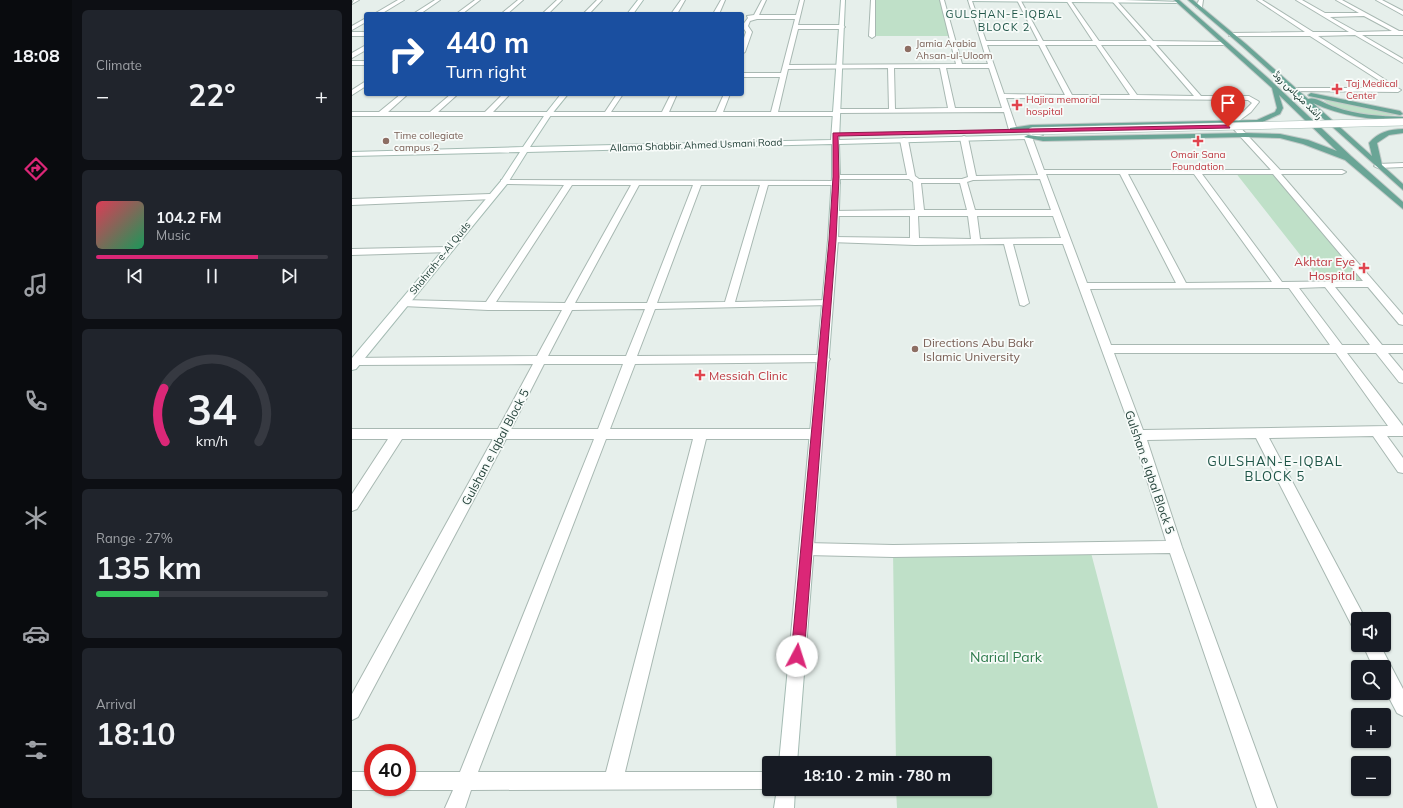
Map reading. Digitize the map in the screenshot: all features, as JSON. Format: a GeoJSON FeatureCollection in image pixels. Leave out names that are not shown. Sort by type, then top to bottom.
{"type":"FeatureCollection","features":[{"type":"Feature","properties":{"kind":"main road","name":"راشد منہاس روڈ"},"geometry":{"type":"LineString","coordinates":[[1190,0],[1231,36],[1244,44],[1403,188]]}},
{"type":"Feature","properties":{"kind":"main road","name":"راشد منہاس روڈ"},"geometry":{"type":"LineString","coordinates":[[1177,1],[1274,87],[1348,158],[1403,206]]}},
{"type":"Feature","properties":{"kind":"main road"},"geometry":{"type":"LineString","coordinates":[[1207,28],[1219,31],[1223,31],[1223,29]]}},
{"type":"Feature","properties":{"kind":"main road"},"geometry":{"type":"LineString","coordinates":[[1224,43],[1226,39],[1230,39],[1244,44]]}},
{"type":"Feature","properties":{"kind":"main road"},"geometry":{"type":"LineString","coordinates":[[1013,130],[1031,127],[1258,122],[1278,113],[1280,108],[1274,87]]}},
{"type":"Feature","properties":{"kind":"main road"},"geometry":{"type":"LineString","coordinates":[[1296,92],[1403,114]]}},
{"type":"Feature","properties":{"kind":"main road"},"geometry":{"type":"LineString","coordinates":[[1296,92],[1326,107],[1346,113],[1372,118],[1403,119]]}},
{"type":"Feature","properties":{"kind":"main road"},"geometry":{"type":"LineString","coordinates":[[1378,166],[1373,143],[1376,138],[1388,133],[1403,131]]}},
{"type":"Feature","properties":{"kind":"main road"},"geometry":{"type":"LineString","coordinates":[[1033,135],[1043,139],[1245,135],[1280,136],[1305,142],[1348,158]]}},
{"type":"Feature","properties":{"kind":"street"},"geometry":{"type":"LineString","coordinates":[[352,3],[357,0]]}},
{"type":"Feature","properties":{"kind":"street"},"geometry":{"type":"LineString","coordinates":[[381,12],[402,0]]}},
{"type":"Feature","properties":{"kind":"street"},"geometry":{"type":"LineString","coordinates":[[419,12],[438,0]]}},
{"type":"Feature","properties":{"kind":"street"},"geometry":{"type":"LineString","coordinates":[[463,12],[478,0]]}},
{"type":"Feature","properties":{"kind":"street"},"geometry":{"type":"LineString","coordinates":[[507,12],[522,0]]}},
{"type":"Feature","properties":{"kind":"street"},"geometry":{"type":"LineString","coordinates":[[546,12],[560,0]]}},
{"type":"Feature","properties":{"kind":"street"},"geometry":{"type":"LineString","coordinates":[[588,12],[600,0]]}},
{"type":"Feature","properties":{"kind":"street"},"geometry":{"type":"LineString","coordinates":[[632,12],[641,0]]}},
{"type":"Feature","properties":{"kind":"street"},"geometry":{"type":"LineString","coordinates":[[675,12],[683,0]]}},
{"type":"Feature","properties":{"kind":"street"},"geometry":{"type":"LineString","coordinates":[[717,12],[723,0]]}},
{"type":"Feature","properties":{"kind":"street"},"geometry":{"type":"LineString","coordinates":[[744,46],[749,32],[744,24],[748,20],[756,17],[764,0]]}},
{"type":"Feature","properties":{"kind":"street"},"geometry":{"type":"LineString","coordinates":[[774,114],[802,0]]}},
{"type":"Feature","properties":{"kind":"street"},"geometry":{"type":"LineString","coordinates":[[789,756],[816,434],[824,359],[827,303],[833,240],[836,180],[836,112],[843,0]]}},
{"type":"Feature","properties":{"kind":"street"},"geometry":{"type":"LineString","coordinates":[[872,36],[873,0]]}},
{"type":"Feature","properties":{"kind":"street"},"geometry":{"type":"LineString","coordinates":[[942,0],[959,66]]}},
{"type":"Feature","properties":{"kind":"street"},"geometry":{"type":"LineString","coordinates":[[1013,130],[970,0],[1177,1]]}},
{"type":"Feature","properties":{"kind":"street"},"geometry":{"type":"LineString","coordinates":[[1199,7],[1201,0]]}},
{"type":"Feature","properties":{"kind":"street"},"geometry":{"type":"LineString","coordinates":[[1259,0],[1400,90]]}},
{"type":"Feature","properties":{"kind":"street"},"geometry":{"type":"LineString","coordinates":[[1298,0],[1403,61]]}},
{"type":"Feature","properties":{"kind":"street"},"geometry":{"type":"LineString","coordinates":[[1338,0],[1401,33]]}},
{"type":"Feature","properties":{"kind":"street"},"geometry":{"type":"LineString","coordinates":[[1378,0],[1403,13]]}},
{"type":"Feature","properties":{"kind":"street"},"geometry":{"type":"LineString","coordinates":[[1019,1],[1070,97]]}},
{"type":"Feature","properties":{"kind":"street"},"geometry":{"type":"LineString","coordinates":[[1068,1],[1134,96]]}},
{"type":"Feature","properties":{"kind":"street"},"geometry":{"type":"LineString","coordinates":[[1114,1],[1199,97]]}},
{"type":"Feature","properties":{"kind":"street"},"geometry":{"type":"LineString","coordinates":[[1324,15],[1365,14]]}},
{"type":"Feature","properties":{"kind":"street"},"geometry":{"type":"LineString","coordinates":[[744,17],[797,17]]}},
{"type":"Feature","properties":{"kind":"street"},"geometry":{"type":"LineString","coordinates":[[352,28],[364,21]]}},
{"type":"Feature","properties":{"kind":"street"},"geometry":{"type":"LineString","coordinates":[[795,27],[842,27]]}},
{"type":"Feature","properties":{"kind":"street"},"geometry":{"type":"LineString","coordinates":[[1231,36],[1401,33]]}},
{"type":"Feature","properties":{"kind":"street"},"geometry":{"type":"LineString","coordinates":[[352,34],[364,34]]}},
{"type":"Feature","properties":{"kind":"street"},"geometry":{"type":"LineString","coordinates":[[984,43],[1224,43]]}},
{"type":"Feature","properties":{"kind":"street"},"geometry":{"type":"LineString","coordinates":[[352,56],[364,48]]}},
{"type":"Feature","properties":{"kind":"street"},"geometry":{"type":"LineString","coordinates":[[352,63],[364,63]]}},
{"type":"Feature","properties":{"kind":"street"},"geometry":{"type":"LineString","coordinates":[[891,66],[892,111]]}},
{"type":"Feature","properties":{"kind":"street"},"geometry":{"type":"LineString","coordinates":[[944,66],[952,110]]}},
{"type":"Feature","properties":{"kind":"street"},"geometry":{"type":"LineString","coordinates":[[785,67],[992,66]]}},
{"type":"Feature","properties":{"kind":"street"},"geometry":{"type":"LineString","coordinates":[[744,75],[783,75]]}},
{"type":"Feature","properties":{"kind":"street"},"geometry":{"type":"LineString","coordinates":[[352,93],[364,84]]}},
{"type":"Feature","properties":{"kind":"street"},"geometry":{"type":"LineString","coordinates":[[1296,92],[1400,90]]}},
{"type":"Feature","properties":{"kind":"street"},"geometry":{"type":"LineString","coordinates":[[381,114],[404,96]]}},
{"type":"Feature","properties":{"kind":"street"},"geometry":{"type":"LineString","coordinates":[[432,114],[453,96]]}},
{"type":"Feature","properties":{"kind":"street"},"geometry":{"type":"LineString","coordinates":[[487,114],[505,96]]}},
{"type":"Feature","properties":{"kind":"street","name":"Shahrah-e-Al Quds"},"geometry":{"type":"LineString","coordinates":[[354,363],[490,197],[504,182],[548,114],[563,96]]}},
{"type":"Feature","properties":{"kind":"street"},"geometry":{"type":"LineString","coordinates":[[606,115],[619,96]]}},
{"type":"Feature","properties":{"kind":"street"},"geometry":{"type":"LineString","coordinates":[[664,115],[673,96]]}},
{"type":"Feature","properties":{"kind":"street"},"geometry":{"type":"LineString","coordinates":[[719,114],[726,96]]}},
{"type":"Feature","properties":{"kind":"street"},"geometry":{"type":"LineString","coordinates":[[1002,96],[1244,97],[1253,99],[1256,102],[1253,107],[1246,114],[1232,120],[1232,123],[1245,135],[1403,322]]}},
{"type":"Feature","properties":{"kind":"street"},"geometry":{"type":"LineString","coordinates":[[352,114],[664,115],[1006,110]]}},
{"type":"Feature","properties":{"kind":"street"},"geometry":{"type":"LineString","coordinates":[[1033,135],[1403,122]]}},
{"type":"Feature","properties":{"kind":"street"},"geometry":{"type":"LineString","coordinates":[[1033,135],[1403,126]]}},
{"type":"Feature","properties":{"kind":"street","name":"Allama Shabbir Ahmed Usmani Road"},"geometry":{"type":"LineString","coordinates":[[352,154],[528,146],[835,138],[1013,130],[1033,135]]}},
{"type":"Feature","properties":{"kind":"street","name":"Allama Shabbir Ahmed Usmani Road"},"geometry":{"type":"LineString","coordinates":[[835,138],[904,140],[1033,135]]}},
{"type":"Feature","properties":{"kind":"street","name":"Gulshan e Iqbal Block 5"},"geometry":{"type":"LineString","coordinates":[[1033,135],[1055,214],[1067,241],[1139,435],[1175,547],[1267,808]]}},
{"type":"Feature","properties":{"kind":"street"},"geometry":{"type":"LineString","coordinates":[[964,138],[972,178]]}},
{"type":"Feature","properties":{"kind":"street"},"geometry":{"type":"LineString","coordinates":[[904,140],[914,179],[917,213],[915,242]]}},
{"type":"Feature","properties":{"kind":"street","name":"Allama Shabbir Ahmed Usmani Road"},"geometry":{"type":"LineString","coordinates":[[352,147],[528,146]]}},
{"type":"Feature","properties":{"kind":"street"},"geometry":{"type":"LineString","coordinates":[[1378,166],[1403,165]]}},
{"type":"Feature","properties":{"kind":"street"},"geometry":{"type":"LineString","coordinates":[[1123,172],[1183,286]]}},
{"type":"Feature","properties":{"kind":"street"},"geometry":{"type":"LineString","coordinates":[[504,182],[765,183],[914,179],[963,181],[972,178],[1123,172],[1342,172]]}},
{"type":"Feature","properties":{"kind":"street"},"geometry":{"type":"LineString","coordinates":[[1196,172],[1279,286]]}},
{"type":"Feature","properties":{"kind":"street"},"geometry":{"type":"LineString","coordinates":[[963,181],[972,214],[976,242]]}},
{"type":"Feature","properties":{"kind":"street"},"geometry":{"type":"LineString","coordinates":[[488,306],[570,182]]}},
{"type":"Feature","properties":{"kind":"street","name":"Gulshan e Iqbal Block 5"},"geometry":{"type":"LineString","coordinates":[[352,711],[637,182]]}},
{"type":"Feature","properties":{"kind":"street"},"geometry":{"type":"LineString","coordinates":[[455,808],[602,434],[698,183]]}},
{"type":"Feature","properties":{"kind":"street"},"geometry":{"type":"LineString","coordinates":[[729,305],[765,183]]}},
{"type":"Feature","properties":{"kind":"street"},"geometry":{"type":"LineString","coordinates":[[352,202],[490,197]]}},
{"type":"Feature","properties":{"kind":"street"},"geometry":{"type":"LineString","coordinates":[[834,213],[1055,214]]}},
{"type":"Feature","properties":{"kind":"street"},"geometry":{"type":"LineString","coordinates":[[833,240],[915,242],[1067,241]]}},
{"type":"Feature","properties":{"kind":"street"},"geometry":{"type":"LineString","coordinates":[[1008,242],[1024,303]]}},
{"type":"Feature","properties":{"kind":"street"},"geometry":{"type":"LineString","coordinates":[[352,252],[447,250]]}},
{"type":"Feature","properties":{"kind":"street"},"geometry":{"type":"LineString","coordinates":[[1328,284],[1403,379]]}},
{"type":"Feature","properties":{"kind":"street"},"geometry":{"type":"LineString","coordinates":[[1083,286],[1293,286],[1372,284]]}},
{"type":"Feature","properties":{"kind":"street"},"geometry":{"type":"LineString","coordinates":[[1293,286],[1401,432]]}},
{"type":"Feature","properties":{"kind":"street"},"geometry":{"type":"LineString","coordinates":[[403,303],[488,306],[650,306],[827,303]]}},
{"type":"Feature","properties":{"kind":"street"},"geometry":{"type":"LineString","coordinates":[[1107,348],[1403,349]]}},
{"type":"Feature","properties":{"kind":"street"},"geometry":{"type":"LineString","coordinates":[[354,363],[541,360],[824,359]]}},
{"type":"Feature","properties":{"kind":"street"},"geometry":{"type":"LineString","coordinates":[[1377,432],[1403,468]]}},
{"type":"Feature","properties":{"kind":"street"},"geometry":{"type":"LineString","coordinates":[[1139,435],[1401,432]]}},
{"type":"Feature","properties":{"kind":"street"},"geometry":{"type":"LineString","coordinates":[[1260,433],[1353,612]]}},
{"type":"Feature","properties":{"kind":"street"},"geometry":{"type":"LineString","coordinates":[[352,434],[816,434]]}},
{"type":"Feature","properties":{"kind":"street"},"geometry":{"type":"LineString","coordinates":[[352,505],[398,434]]}},
{"type":"Feature","properties":{"kind":"street"},"geometry":{"type":"LineString","coordinates":[[613,781],[701,434]]}},
{"type":"Feature","properties":{"kind":"street"},"geometry":{"type":"LineString","coordinates":[[806,549],[893,551],[1175,547]]}},
{"type":"Feature","properties":{"kind":"street"},"geometry":{"type":"LineString","coordinates":[[1391,684],[1403,707]]}},
{"type":"Feature","properties":{"kind":"street"},"geometry":{"type":"LineString","coordinates":[[352,781],[364,781]]}},
{"type":"Feature","properties":{"kind":"street"},"geometry":{"type":"LineString","coordinates":[[416,781],[762,781]]}},
{"type":"Feature","properties":{"kind":"street"},"geometry":{"type":"LineString","coordinates":[[784,808],[785,796]]}},
{"type":"Feature","properties":{"kind":"green space"},"geometry":{"type":"Polygon","coordinates":[[[875,0],[942,0],[953,36],[875,36],[875,0]]]}},
{"type":"Feature","properties":{"kind":"green space"},"geometry":{"type":"Polygon","coordinates":[[[1326,98],[1397,114],[1370,115],[1358,113],[1336,107],[1323,99],[1326,98]]]}},
{"type":"Feature","properties":{"kind":"green space"},"geometry":{"type":"Polygon","coordinates":[[[1235,172],[1275,172],[1372,284],[1323,284],[1235,172]]]}},
{"type":"Feature","properties":{"kind":"green space","name":"Narial Park"},"geometry":{"type":"Polygon","coordinates":[[[1090,549],[1158,808],[897,808],[896,796],[992,796],[992,756],[896,756],[893,551],[1090,549]]]}},
{"type":"Feature","properties":{"kind":"place","name":"Jamia Arabia Ahsan-ul-Uloom"},"geometry":{"type":"Point","coordinates":[908,49]}},
{"type":"Feature","properties":{"kind":"place","name":"Taj Medical Center"},"geometry":{"type":"Point","coordinates":[1337,89]}},
{"type":"Feature","properties":{"kind":"place","name":"Hajira memorial hospital"},"geometry":{"type":"Point","coordinates":[1017,105]}},
{"type":"Feature","properties":{"kind":"place","name":"Time collegiate campus 2"},"geometry":{"type":"Point","coordinates":[386,141]}},
{"type":"Feature","properties":{"kind":"place","name":"Omair Sana Foundation"},"geometry":{"type":"Point","coordinates":[1198,141]}},
{"type":"Feature","properties":{"kind":"place","name":"Akhtar Eye Hospital"},"geometry":{"type":"Point","coordinates":[1364,268]}},
{"type":"Feature","properties":{"kind":"place","name":"Directions Abu Bakr Islamic University"},"geometry":{"type":"Point","coordinates":[915,349]}},
{"type":"Feature","properties":{"kind":"place","name":"Messiah Clinic"},"geometry":{"type":"Point","coordinates":[700,375]}},
{"type":"Feature","properties":{"kind":"district","name":"GULSHAN-E-IQBAL BLOCK 2"},"geometry":{"type":"Point","coordinates":[1004,20]}},
{"type":"Feature","properties":{"kind":"district","name":"GULSHAN-E-IQBAL BLOCK 5"},"geometry":{"type":"Point","coordinates":[1275,468]}},
{"type":"Feature","properties":{"kind":"route"},"geometry":{"type":"LineString","coordinates":[[797,656],[824,359],[827,303],[833,240],[836,177],[835,134],[1228,127]]}}]}
